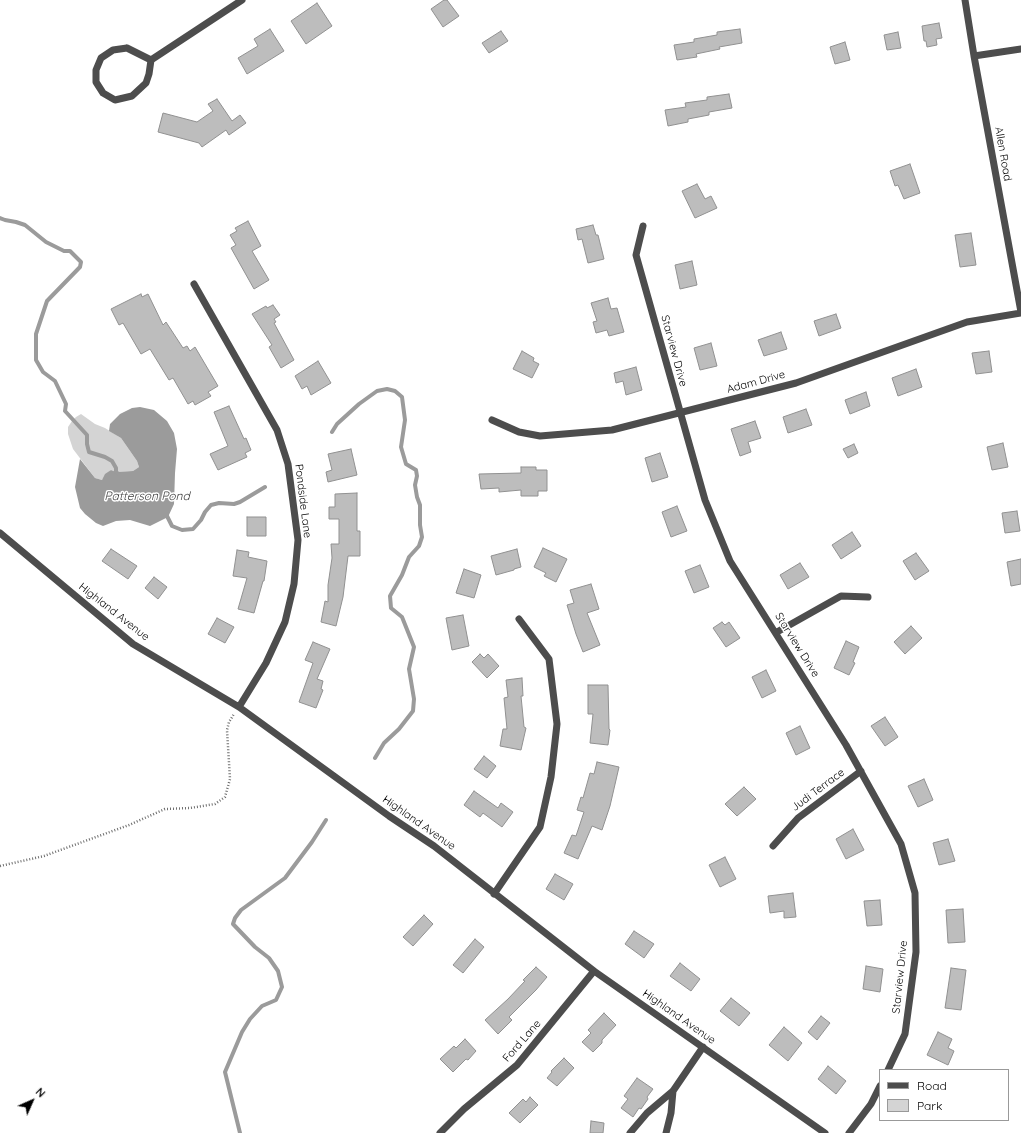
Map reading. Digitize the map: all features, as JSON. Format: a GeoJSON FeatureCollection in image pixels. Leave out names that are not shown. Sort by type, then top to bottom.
{"type":"FeatureCollection","features":[{"type":"Feature","properties":{"kind":"street"},"geometry":{"type":"LineString","coordinates":[[151,60],[127,48],[113,50],[101,58],[96,70],[96,82],[103,93],[115,100],[132,96],[146,83],[151,60],[242,0]]}},
{"type":"Feature","properties":{"kind":"street","name":"Allen Road"},"geometry":{"type":"LineString","coordinates":[[965,0],[1021,312]]}},
{"type":"Feature","properties":{"kind":"street"},"geometry":{"type":"LineString","coordinates":[[974,56],[1021,49]]}},
{"type":"Feature","properties":{"kind":"street","name":"Starview Drive"},"geometry":{"type":"LineString","coordinates":[[643,226],[636,255],[705,500],[730,560],[862,771],[901,844],[915,893],[916,952],[905,1034],[888,1069]]}},
{"type":"Feature","properties":{"kind":"street","name":"Pondside Lane"},"geometry":{"type":"LineString","coordinates":[[194,284],[277,430],[288,464],[298,540],[294,584],[285,622],[266,663],[239,707]]}},
{"type":"Feature","properties":{"kind":"street","name":"Adam Drive"},"geometry":{"type":"LineString","coordinates":[[492,420],[519,432],[540,436],[612,430],[680,414],[796,383],[967,322],[1021,312]]}},
{"type":"Feature","properties":{"kind":"street","name":"Highland Avenue"},"geometry":{"type":"LineString","coordinates":[[0,533],[133,644],[239,707],[389,816],[434,846],[594,970],[825,1133]]}},
{"type":"Feature","properties":{"kind":"street"},"geometry":{"type":"LineString","coordinates":[[776,632],[841,596],[868,597]]}},
{"type":"Feature","properties":{"kind":"street"},"geometry":{"type":"LineString","coordinates":[[494,894],[540,827],[551,778],[557,724],[549,659],[519,619]]}},
{"type":"Feature","properties":{"kind":"street","name":"Judi Terrace"},"geometry":{"type":"LineString","coordinates":[[773,846],[798,818],[862,771]]}},
{"type":"Feature","properties":{"kind":"street","name":"Ford Lane"},"geometry":{"type":"LineString","coordinates":[[440,1133],[464,1109],[517,1065],[594,970]]}},
{"type":"Feature","properties":{"kind":"street"},"geometry":{"type":"LineString","coordinates":[[630,1133],[647,1113],[673,1091],[703,1047]]}},
{"type":"Feature","properties":{"kind":"street"},"geometry":{"type":"LineString","coordinates":[[849,1133],[871,1104],[879,1088]]}},
{"type":"Feature","properties":{"kind":"street"},"geometry":{"type":"LineString","coordinates":[[666,1133],[671,1113],[673,1091]]}},
{"type":"Feature","properties":{"kind":"path"},"geometry":{"type":"LineString","coordinates":[[0,866],[44,856],[129,825],[165,809],[190,808],[216,804],[225,797],[230,779],[227,730],[229,722],[239,707]]}},
{"type":"Feature","properties":{"kind":"green space"},"geometry":{"type":"Polygon","coordinates":[[[81,414],[95,424],[105,428],[121,438],[137,461],[139,467],[133,471],[116,472],[111,470],[102,480],[95,478],[73,449],[68,434],[68,427],[76,417],[81,414]]]}},
{"type":"Feature","properties":{"kind":"water","name":"Patterson Pond"},"geometry":{"type":"Polygon","coordinates":[[[140,407],[154,410],[167,421],[174,433],[177,449],[174,504],[168,517],[150,526],[130,520],[116,521],[103,526],[96,523],[80,508],[75,487],[80,459],[95,478],[102,480],[105,474],[111,470],[116,472],[133,471],[139,467],[137,461],[121,438],[109,431],[110,424],[120,414],[132,408],[140,407]]]}},
{"type":"Feature","properties":{"kind":"building"},"geometry":{"type":"Polygon","coordinates":[[[444,0],[447,0],[459,16],[443,27],[431,9],[444,0]]]}},
{"type":"Feature","properties":{"kind":"building"},"geometry":{"type":"Polygon","coordinates":[[[317,3],[332,26],[306,44],[291,21],[317,3]]]}},
{"type":"Feature","properties":{"kind":"building"},"geometry":{"type":"Polygon","coordinates":[[[939,23],[942,38],[936,39],[937,45],[927,47],[926,41],[924,41],[922,26],[939,23]]]}},
{"type":"Feature","properties":{"kind":"building"},"geometry":{"type":"Polygon","coordinates":[[[270,29],[284,51],[247,74],[238,58],[258,46],[254,39],[270,29]]]}},
{"type":"Feature","properties":{"kind":"building"},"geometry":{"type":"Polygon","coordinates":[[[740,29],[742,43],[719,47],[720,49],[696,54],[697,57],[677,60],[674,45],[694,42],[694,39],[717,35],[717,32],[740,29]]]}},
{"type":"Feature","properties":{"kind":"building"},"geometry":{"type":"Polygon","coordinates":[[[501,31],[508,41],[489,53],[482,43],[501,31]]]}},
{"type":"Feature","properties":{"kind":"building"},"geometry":{"type":"Polygon","coordinates":[[[898,32],[901,48],[887,50],[884,35],[898,32]]]}},
{"type":"Feature","properties":{"kind":"building"},"geometry":{"type":"Polygon","coordinates":[[[845,42],[850,60],[835,64],[830,47],[845,42]]]}},
{"type":"Feature","properties":{"kind":"building"},"geometry":{"type":"Polygon","coordinates":[[[729,94],[732,108],[709,112],[709,115],[688,119],[688,122],[668,126],[665,110],[686,107],[685,103],[707,100],[707,97],[729,94]]]}},
{"type":"Feature","properties":{"kind":"building"},"geometry":{"type":"Polygon","coordinates":[[[217,99],[232,121],[240,115],[246,123],[229,135],[226,130],[202,147],[199,143],[158,132],[163,113],[197,122],[213,111],[208,104],[217,99]]]}},
{"type":"Feature","properties":{"kind":"building"},"geometry":{"type":"Polygon","coordinates":[[[910,164],[920,193],[904,199],[898,185],[895,186],[890,171],[910,164]]]}},
{"type":"Feature","properties":{"kind":"building"},"geometry":{"type":"Polygon","coordinates":[[[697,184],[705,199],[711,196],[717,208],[695,218],[682,191],[697,184]]]}},
{"type":"Feature","properties":{"kind":"building"},"geometry":{"type":"Polygon","coordinates":[[[248,221],[261,246],[252,251],[269,280],[254,289],[231,248],[236,245],[230,235],[237,231],[235,228],[248,221]]]}},
{"type":"Feature","properties":{"kind":"building"},"geometry":{"type":"Polygon","coordinates":[[[593,225],[596,235],[598,235],[604,259],[588,263],[582,239],[578,240],[576,229],[593,225]]]}},
{"type":"Feature","properties":{"kind":"building"},"geometry":{"type":"Polygon","coordinates":[[[971,233],[976,265],[960,267],[955,235],[971,233]]]}},
{"type":"Feature","properties":{"kind":"building"},"geometry":{"type":"Polygon","coordinates":[[[692,261],[697,285],[680,289],[675,265],[692,261]]]}},
{"type":"Feature","properties":{"kind":"building"},"geometry":{"type":"Polygon","coordinates":[[[141,294],[142,297],[148,294],[163,325],[166,322],[183,348],[187,346],[190,351],[195,347],[218,386],[208,392],[211,396],[195,405],[193,401],[188,404],[173,378],[169,380],[150,349],[141,354],[123,323],[119,325],[111,309],[141,294]]]}},
{"type":"Feature","properties":{"kind":"building"},"geometry":{"type":"Polygon","coordinates":[[[608,298],[611,309],[617,308],[624,332],[609,336],[607,330],[596,333],[593,322],[597,321],[591,303],[608,298]]]}},
{"type":"Feature","properties":{"kind":"building"},"geometry":{"type":"Polygon","coordinates":[[[273,305],[280,315],[274,319],[276,322],[274,323],[294,360],[281,368],[269,347],[272,345],[252,314],[266,306],[267,308],[273,305]]]}},
{"type":"Feature","properties":{"kind":"building"},"geometry":{"type":"Polygon","coordinates":[[[836,314],[841,328],[819,336],[814,321],[836,314]]]}},
{"type":"Feature","properties":{"kind":"building"},"geometry":{"type":"Polygon","coordinates":[[[781,332],[787,349],[764,356],[758,340],[781,332]]]}},
{"type":"Feature","properties":{"kind":"building"},"geometry":{"type":"Polygon","coordinates":[[[711,343],[717,366],[700,370],[694,348],[711,343]]]}},
{"type":"Feature","properties":{"kind":"building"},"geometry":{"type":"Polygon","coordinates":[[[522,351],[534,358],[533,361],[539,364],[532,378],[513,369],[522,351]]]}},
{"type":"Feature","properties":{"kind":"building"},"geometry":{"type":"Polygon","coordinates":[[[989,351],[992,372],[976,374],[972,353],[989,351]]]}},
{"type":"Feature","properties":{"kind":"building"},"geometry":{"type":"Polygon","coordinates":[[[318,361],[331,383],[311,395],[307,386],[302,389],[295,376],[318,361]]]}},
{"type":"Feature","properties":{"kind":"building"},"geometry":{"type":"Polygon","coordinates":[[[636,367],[642,390],[626,395],[623,381],[616,383],[614,373],[636,367]]]}},
{"type":"Feature","properties":{"kind":"building"},"geometry":{"type":"Polygon","coordinates":[[[916,369],[922,387],[898,396],[892,378],[916,369]]]}},
{"type":"Feature","properties":{"kind":"building"},"geometry":{"type":"Polygon","coordinates":[[[866,392],[870,406],[850,414],[845,400],[866,392]]]}},
{"type":"Feature","properties":{"kind":"building"},"geometry":{"type":"Polygon","coordinates":[[[229,406],[244,439],[246,438],[251,450],[245,453],[247,457],[218,470],[210,454],[228,446],[214,412],[229,406]]]}},
{"type":"Feature","properties":{"kind":"building"},"geometry":{"type":"Polygon","coordinates":[[[806,409],[812,425],[788,433],[783,417],[806,409]]]}},
{"type":"Feature","properties":{"kind":"building"},"geometry":{"type":"Polygon","coordinates":[[[755,421],[761,438],[748,442],[751,452],[740,456],[731,429],[755,421]]]}},
{"type":"Feature","properties":{"kind":"building"},"geometry":{"type":"Polygon","coordinates":[[[1003,443],[1008,467],[992,470],[987,447],[1003,443]]]}},
{"type":"Feature","properties":{"kind":"building"},"geometry":{"type":"Polygon","coordinates":[[[854,444],[858,453],[848,458],[843,449],[854,444]]]}},
{"type":"Feature","properties":{"kind":"building"},"geometry":{"type":"Polygon","coordinates":[[[351,449],[357,475],[328,482],[326,472],[332,470],[328,454],[351,449]]]}},
{"type":"Feature","properties":{"kind":"building"},"geometry":{"type":"Polygon","coordinates":[[[660,453],[668,477],[652,482],[645,458],[660,453]]]}},
{"type":"Feature","properties":{"kind":"building"},"geometry":{"type":"Polygon","coordinates":[[[521,467],[536,467],[536,470],[547,470],[547,491],[538,491],[538,496],[521,496],[521,490],[499,492],[499,488],[481,489],[479,474],[521,473],[521,467]]]}},
{"type":"Feature","properties":{"kind":"building"},"geometry":{"type":"Polygon","coordinates":[[[357,493],[357,531],[360,531],[360,556],[348,556],[343,597],[336,626],[321,622],[325,601],[328,602],[328,585],[332,558],[331,544],[339,544],[339,519],[329,519],[329,507],[335,507],[335,494],[357,493]]]}},
{"type":"Feature","properties":{"kind":"building"},"geometry":{"type":"Polygon","coordinates":[[[677,506],[687,531],[671,537],[662,512],[677,506]]]}},
{"type":"Feature","properties":{"kind":"building"},"geometry":{"type":"Polygon","coordinates":[[[1017,511],[1020,531],[1005,533],[1002,513],[1017,511]]]}},
{"type":"Feature","properties":{"kind":"building"},"geometry":{"type":"Polygon","coordinates":[[[247,517],[266,517],[266,536],[247,536],[247,517]]]}},
{"type":"Feature","properties":{"kind":"building"},"geometry":{"type":"Polygon","coordinates":[[[852,532],[861,546],[841,559],[832,545],[852,532]]]}},
{"type":"Feature","properties":{"kind":"building"},"geometry":{"type":"Polygon","coordinates":[[[543,548],[567,559],[556,582],[544,576],[546,573],[534,567],[543,548]]]}},
{"type":"Feature","properties":{"kind":"building"},"geometry":{"type":"Polygon","coordinates":[[[111,549],[137,566],[128,579],[102,561],[111,549]]]}},
{"type":"Feature","properties":{"kind":"building"},"geometry":{"type":"Polygon","coordinates":[[[517,549],[521,567],[496,575],[491,556],[517,549]]]}},
{"type":"Feature","properties":{"kind":"building"},"geometry":{"type":"Polygon","coordinates":[[[237,550],[249,552],[248,557],[267,561],[264,581],[254,613],[238,609],[247,578],[233,576],[237,550]]]}},
{"type":"Feature","properties":{"kind":"building"},"geometry":{"type":"Polygon","coordinates":[[[916,553],[929,571],[915,580],[903,561],[916,553]]]}},
{"type":"Feature","properties":{"kind":"building"},"geometry":{"type":"Polygon","coordinates":[[[1021,559],[1021,584],[1011,586],[1007,562],[1021,559]]]}},
{"type":"Feature","properties":{"kind":"building"},"geometry":{"type":"Polygon","coordinates":[[[800,563],[809,577],[788,589],[780,575],[800,563]]]}},
{"type":"Feature","properties":{"kind":"building"},"geometry":{"type":"Polygon","coordinates":[[[700,565],[709,587],[694,593],[685,571],[700,565]]]}},
{"type":"Feature","properties":{"kind":"building"},"geometry":{"type":"Polygon","coordinates":[[[464,569],[481,575],[474,598],[456,593],[464,569]]]}},
{"type":"Feature","properties":{"kind":"building"},"geometry":{"type":"Polygon","coordinates":[[[154,577],[167,587],[158,599],[145,588],[154,577]]]}},
{"type":"Feature","properties":{"kind":"building"},"geometry":{"type":"Polygon","coordinates":[[[591,584],[599,609],[587,613],[600,645],[583,652],[567,605],[574,603],[570,590],[591,584]]]}},
{"type":"Feature","properties":{"kind":"building"},"geometry":{"type":"Polygon","coordinates":[[[463,615],[469,646],[452,650],[446,618],[463,615]]]}},
{"type":"Feature","properties":{"kind":"building"},"geometry":{"type":"Polygon","coordinates":[[[217,618],[234,627],[225,643],[208,634],[217,618]]]}},
{"type":"Feature","properties":{"kind":"building"},"geometry":{"type":"Polygon","coordinates":[[[722,622],[725,625],[729,622],[740,638],[726,647],[713,628],[722,622]]]}},
{"type":"Feature","properties":{"kind":"building"},"geometry":{"type":"Polygon","coordinates":[[[911,626],[922,638],[905,654],[894,642],[911,626]]]}},
{"type":"Feature","properties":{"kind":"building"},"geometry":{"type":"Polygon","coordinates":[[[846,641],[859,647],[853,662],[855,663],[849,675],[834,668],[846,641]]]}},
{"type":"Feature","properties":{"kind":"building"},"geometry":{"type":"Polygon","coordinates":[[[313,642],[330,649],[317,679],[323,681],[321,689],[323,690],[316,708],[299,702],[313,663],[305,660],[313,642]]]}},
{"type":"Feature","properties":{"kind":"building"},"geometry":{"type":"Polygon","coordinates":[[[480,654],[484,658],[488,654],[499,666],[487,678],[472,662],[480,654]]]}},
{"type":"Feature","properties":{"kind":"building"},"geometry":{"type":"Polygon","coordinates":[[[766,670],[776,691],[762,698],[752,677],[766,670]]]}},
{"type":"Feature","properties":{"kind":"building"},"geometry":{"type":"Polygon","coordinates":[[[522,678],[523,696],[521,696],[524,727],[526,728],[521,750],[500,746],[503,729],[507,729],[504,698],[508,697],[506,680],[522,678]]]}},
{"type":"Feature","properties":{"kind":"building"},"geometry":{"type":"Polygon","coordinates":[[[588,685],[608,685],[610,730],[608,745],[590,743],[593,714],[588,714],[588,685]]]}},
{"type":"Feature","properties":{"kind":"building"},"geometry":{"type":"Polygon","coordinates":[[[885,717],[898,737],[885,746],[871,726],[885,717]]]}},
{"type":"Feature","properties":{"kind":"building"},"geometry":{"type":"Polygon","coordinates":[[[800,726],[810,748],[796,755],[786,733],[800,726]]]}},
{"type":"Feature","properties":{"kind":"building"},"geometry":{"type":"Polygon","coordinates":[[[484,756],[496,766],[487,778],[474,769],[484,756]]]}},
{"type":"Feature","properties":{"kind":"building"},"geometry":{"type":"Polygon","coordinates":[[[597,762],[619,767],[610,806],[602,830],[592,826],[578,859],[564,853],[572,835],[576,836],[584,812],[577,810],[581,797],[583,798],[590,773],[594,774],[597,762]]]}},
{"type":"Feature","properties":{"kind":"building"},"geometry":{"type":"Polygon","coordinates":[[[924,779],[933,800],[918,807],[908,786],[924,779]]]}},
{"type":"Feature","properties":{"kind":"building"},"geometry":{"type":"Polygon","coordinates":[[[744,787],[756,799],[737,816],[725,804],[744,787]]]}},
{"type":"Feature","properties":{"kind":"building"},"geometry":{"type":"Polygon","coordinates":[[[474,791],[498,808],[501,803],[513,812],[502,827],[483,813],[480,817],[464,805],[474,791]]]}},
{"type":"Feature","properties":{"kind":"building"},"geometry":{"type":"Polygon","coordinates":[[[853,829],[864,850],[846,859],[836,839],[853,829]]]}},
{"type":"Feature","properties":{"kind":"building"},"geometry":{"type":"Polygon","coordinates":[[[948,839],[955,861],[939,865],[933,843],[948,839]]]}},
{"type":"Feature","properties":{"kind":"building"},"geometry":{"type":"Polygon","coordinates":[[[725,857],[736,879],[720,887],[709,865],[725,857]]]}},
{"type":"Feature","properties":{"kind":"building"},"geometry":{"type":"Polygon","coordinates":[[[555,874],[573,884],[564,900],[546,889],[555,874]]]}},
{"type":"Feature","properties":{"kind":"building"},"geometry":{"type":"Polygon","coordinates":[[[793,893],[796,917],[784,918],[784,911],[770,913],[768,896],[793,893]]]}},
{"type":"Feature","properties":{"kind":"building"},"geometry":{"type":"Polygon","coordinates":[[[880,900],[882,925],[867,926],[864,901],[880,900]]]}},
{"type":"Feature","properties":{"kind":"building"},"geometry":{"type":"Polygon","coordinates":[[[963,909],[965,942],[948,943],[946,910],[963,909]]]}},
{"type":"Feature","properties":{"kind":"building"},"geometry":{"type":"Polygon","coordinates":[[[424,915],[433,924],[413,946],[403,937],[424,915]]]}},
{"type":"Feature","properties":{"kind":"building"},"geometry":{"type":"Polygon","coordinates":[[[634,931],[654,944],[644,958],[625,944],[634,931]]]}},
{"type":"Feature","properties":{"kind":"building"},"geometry":{"type":"Polygon","coordinates":[[[475,939],[484,947],[463,973],[453,965],[475,939]]]}},
{"type":"Feature","properties":{"kind":"building"},"geometry":{"type":"Polygon","coordinates":[[[680,963],[700,979],[691,991],[670,976],[680,963]]]}},
{"type":"Feature","properties":{"kind":"building"},"geometry":{"type":"Polygon","coordinates":[[[866,966],[883,969],[880,992],[863,989],[866,966]]]}},
{"type":"Feature","properties":{"kind":"building"},"geometry":{"type":"Polygon","coordinates":[[[536,967],[547,977],[509,1017],[512,1020],[498,1034],[485,1020],[508,999],[525,981],[523,980],[536,967]]]}},
{"type":"Feature","properties":{"kind":"building"},"geometry":{"type":"Polygon","coordinates":[[[951,968],[966,970],[961,1010],[945,1008],[951,968]]]}},
{"type":"Feature","properties":{"kind":"building"},"geometry":{"type":"Polygon","coordinates":[[[731,998],[750,1013],[739,1026],[720,1011],[731,998]]]}},
{"type":"Feature","properties":{"kind":"building"},"geometry":{"type":"Polygon","coordinates":[[[604,1013],[616,1025],[593,1052],[582,1042],[591,1033],[588,1030],[604,1013]]]}},
{"type":"Feature","properties":{"kind":"building"},"geometry":{"type":"Polygon","coordinates":[[[821,1016],[830,1023],[817,1040],[808,1032],[821,1016]]]}},
{"type":"Feature","properties":{"kind":"building"},"geometry":{"type":"Polygon","coordinates":[[[784,1027],[802,1043],[788,1061],[769,1045],[784,1027]]]}},
{"type":"Feature","properties":{"kind":"building"},"geometry":{"type":"Polygon","coordinates":[[[938,1032],[952,1039],[948,1048],[954,1051],[948,1065],[927,1055],[938,1032]]]}},
{"type":"Feature","properties":{"kind":"building"},"geometry":{"type":"Polygon","coordinates":[[[465,1039],[476,1051],[468,1060],[466,1059],[453,1072],[440,1059],[454,1046],[456,1048],[465,1039]]]}},
{"type":"Feature","properties":{"kind":"building"},"geometry":{"type":"Polygon","coordinates":[[[564,1058],[574,1068],[557,1086],[547,1078],[552,1072],[551,1071],[564,1058]]]}},
{"type":"Feature","properties":{"kind":"building"},"geometry":{"type":"Polygon","coordinates":[[[828,1066],[846,1081],[836,1094],[818,1079],[828,1066]]]}},
{"type":"Feature","properties":{"kind":"building"},"geometry":{"type":"Polygon","coordinates":[[[637,1078],[653,1089],[641,1109],[639,1108],[633,1117],[621,1108],[628,1099],[624,1096],[637,1078]]]}},
{"type":"Feature","properties":{"kind":"building"},"geometry":{"type":"Polygon","coordinates":[[[530,1097],[538,1105],[520,1123],[509,1113],[523,1099],[526,1102],[530,1097]]]}},
{"type":"Feature","properties":{"kind":"building"},"geometry":{"type":"Polygon","coordinates":[[[591,1121],[604,1123],[603,1133],[590,1133],[591,1121]]]}},
{"type":"Feature","properties":{"kind":"waterway"},"geometry":{"type":"LineString","coordinates":[[0,218],[25,225],[46,242],[64,251],[70,251],[81,262],[80,267],[47,301],[36,334],[36,360],[43,372],[55,381],[66,404],[65,411],[87,435],[89,452],[112,461],[116,468],[116,472],[120,475]]}},
{"type":"Feature","properties":{"kind":"waterway"},"geometry":{"type":"LineString","coordinates":[[332,432],[337,424],[359,404],[377,391],[387,389],[395,391],[402,397],[405,420],[401,447],[406,464],[416,470],[417,476],[415,485],[420,505],[420,525],[422,537],[419,546],[409,557],[402,575],[390,596],[391,608],[402,617],[414,647],[409,669],[414,699],[413,711],[399,729],[384,743],[375,758]]}},
{"type":"Feature","properties":{"kind":"waterway"},"geometry":{"type":"LineString","coordinates":[[166,514],[172,526],[182,530],[193,529],[211,505],[219,503],[234,504],[265,487]]}},
{"type":"Feature","properties":{"kind":"waterway"},"geometry":{"type":"LineString","coordinates":[[240,1133],[225,1072],[242,1032],[250,1019],[262,1006],[276,1000],[282,987],[278,971],[269,958],[255,947],[233,924],[235,918],[241,910],[285,878],[312,842],[326,820]]}}]}
